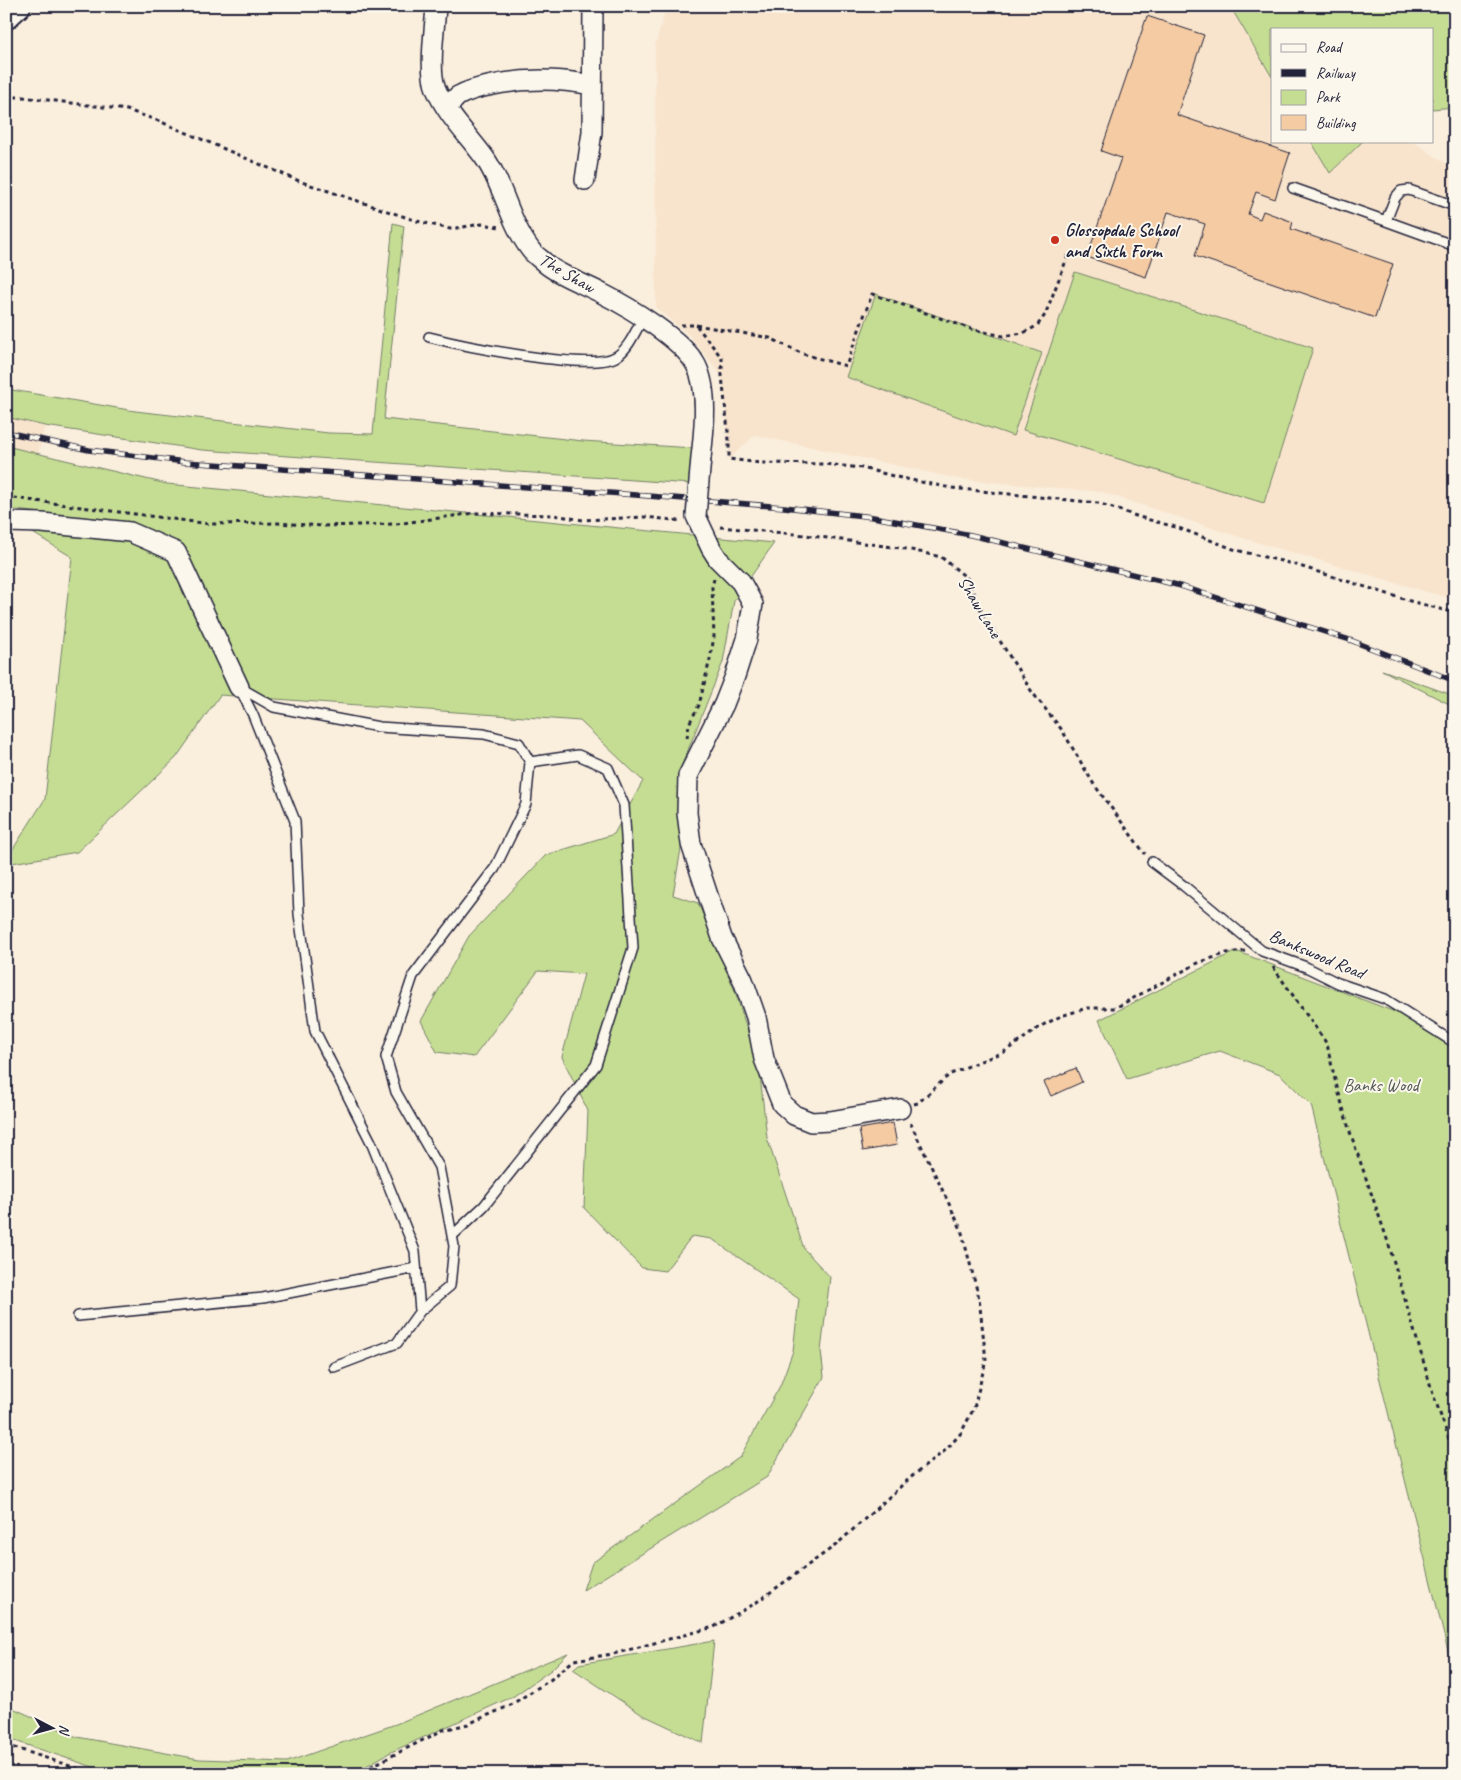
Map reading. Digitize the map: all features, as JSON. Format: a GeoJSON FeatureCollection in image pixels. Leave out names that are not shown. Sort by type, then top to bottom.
{"type":"FeatureCollection","features":[{"type":"Feature","properties":{"kind":"street"},"geometry":{"type":"LineString","coordinates":[[6,18],[19,6]]}},
{"type":"Feature","properties":{"kind":"street","name":"The Shaw"},"geometry":{"type":"LineString","coordinates":[[436,6],[433,77],[435,89],[463,132],[485,158],[518,230],[531,251],[549,266],[604,294],[647,321],[687,352],[697,366],[702,383],[705,426],[701,458],[698,520]]}},
{"type":"Feature","properties":{"kind":"street"},"geometry":{"type":"LineString","coordinates":[[585,180],[592,132],[593,6]]}},
{"type":"Feature","properties":{"kind":"street"},"geometry":{"type":"LineString","coordinates":[[447,108],[457,97],[474,89],[508,81],[543,79],[574,81],[592,85]]}},
{"type":"Feature","properties":{"kind":"street"},"geometry":{"type":"LineString","coordinates":[[698,520],[711,548],[741,582],[753,604],[744,652],[735,676],[724,704],[688,776],[687,813],[691,844],[722,938],[744,980],[756,1017],[764,1058],[782,1104],[794,1115],[811,1122],[830,1121],[900,1109]]}},
{"type":"Feature","properties":{"kind":"street"},"geometry":{"type":"LineString","coordinates":[[6,522],[42,523],[130,532],[176,552],[239,687]]}},
{"type":"Feature","properties":{"kind":"lane"},"geometry":{"type":"LineString","coordinates":[[1293,188],[1455,246]]}},
{"type":"Feature","properties":{"kind":"lane"},"geometry":{"type":"LineString","coordinates":[[1386,221],[1394,198],[1401,191],[1409,190],[1455,206]]}},
{"type":"Feature","properties":{"kind":"lane"},"geometry":{"type":"LineString","coordinates":[[429,337],[524,356],[585,362],[617,356],[647,321]]}},
{"type":"Feature","properties":{"kind":"lane"},"geometry":{"type":"LineString","coordinates":[[239,687],[274,707],[379,726],[484,734],[519,743],[530,762],[526,804],[495,868],[413,976],[386,1057],[396,1092],[438,1167],[454,1246],[450,1286],[420,1311],[397,1343],[334,1367]]}},
{"type":"Feature","properties":{"kind":"lane"},"geometry":{"type":"LineString","coordinates":[[239,687],[253,715],[295,820],[299,914],[315,1031],[371,1142],[415,1251],[420,1311]]}},
{"type":"Feature","properties":{"kind":"lane"},"geometry":{"type":"LineString","coordinates":[[452,1236],[484,1206],[596,1065],[633,948],[624,804],[608,768],[578,755],[530,762]]}},
{"type":"Feature","properties":{"kind":"lane","name":"Bankswood Road"},"geometry":{"type":"LineString","coordinates":[[1152,862],[1262,951],[1306,967],[1338,983],[1385,999],[1455,1042]]}},
{"type":"Feature","properties":{"kind":"lane"},"geometry":{"type":"LineString","coordinates":[[78,1316],[263,1298],[416,1268]]}},
{"type":"Feature","properties":{"kind":"path"},"geometry":{"type":"LineString","coordinates":[[6,97],[23,97],[127,110],[159,121],[299,182],[417,221],[450,229],[482,224],[518,230]]}},
{"type":"Feature","properties":{"kind":"path"},"geometry":{"type":"LineString","coordinates":[[647,321],[696,325],[770,338],[803,354],[846,366],[872,294],[971,329],[1003,336],[1023,333],[1037,326],[1045,315],[1069,253]]}},
{"type":"Feature","properties":{"kind":"path"},"geometry":{"type":"LineString","coordinates":[[696,325],[722,358],[729,459],[760,463],[824,464],[862,468],[951,488],[1098,503],[1179,528],[1236,550],[1293,564],[1410,601],[1455,613]]}},
{"type":"Feature","properties":{"kind":"path","name":"Shaw Lane"},"geometry":{"type":"LineString","coordinates":[[6,497],[210,524],[278,523],[322,526],[396,524],[475,512],[554,516],[583,520],[645,517],[698,520],[741,530],[805,535],[907,549],[940,557],[967,578],[983,614],[1032,692],[1062,730],[1093,783],[1152,862]]}},
{"type":"Feature","properties":{"kind":"path"},"geometry":{"type":"LineString","coordinates":[[700,751],[691,747],[687,737],[689,724],[699,705],[714,637],[712,588],[715,573],[725,566]]}},
{"type":"Feature","properties":{"kind":"path"},"geometry":{"type":"LineString","coordinates":[[356,1774],[443,1730],[468,1724],[509,1706],[550,1680],[574,1660],[613,1654],[714,1627],[754,1604],[836,1546],[910,1478],[947,1449],[961,1432],[974,1408],[986,1360],[979,1298],[961,1229],[917,1134],[908,1118],[900,1109],[918,1103],[949,1075],[1004,1052],[1043,1025],[1061,1016],[1087,1008],[1115,1008],[1198,963],[1227,953],[1262,951],[1327,1044],[1349,1129],[1388,1242],[1433,1394],[1448,1436],[1455,1465]]}},
{"type":"Feature","properties":{"kind":"path"},"geometry":{"type":"LineString","coordinates":[[6,1745],[95,1774]]}},
{"type":"Feature","properties":{"kind":"shaded area","name":"Glossopdale School and Sixth Form"},"geometry":{"type":"Polygon","coordinates":[[[667,6],[1230,6],[1271,75],[1271,142],[1312,142],[1330,173],[1362,142],[1414,142],[1455,169],[1455,599],[1239,537],[1102,492],[959,479],[755,435],[729,459],[730,449],[722,376],[689,335],[656,308],[655,46],[667,6]]]}},
{"type":"Feature","properties":{"kind":"shaded area"},"geometry":{"type":"Polygon","coordinates":[[[6,417],[45,426],[38,454],[6,446],[6,417]]]}},
{"type":"Feature","properties":{"kind":"green space"},"geometry":{"type":"Polygon","coordinates":[[[1230,6],[1455,6],[1455,107],[1434,109],[1434,28],[1271,28],[1271,75],[1230,6]]]}},
{"type":"Feature","properties":{"kind":"green space"},"geometry":{"type":"Polygon","coordinates":[[[1312,142],[1362,142],[1330,173],[1312,142]]]}},
{"type":"Feature","properties":{"kind":"green space"},"geometry":{"type":"Polygon","coordinates":[[[393,223],[404,226],[384,419],[583,441],[693,448],[691,484],[202,450],[45,426],[6,417],[6,389],[135,411],[329,433],[373,434],[393,223]]]}},
{"type":"Feature","properties":{"kind":"green space"},"geometry":{"type":"Polygon","coordinates":[[[1075,272],[1313,348],[1264,503],[1023,430],[1075,272]]]}},
{"type":"Feature","properties":{"kind":"green space"},"geometry":{"type":"Polygon","coordinates":[[[876,294],[1042,353],[1013,436],[846,377],[876,294]]]}},
{"type":"Feature","properties":{"kind":"green space"},"geometry":{"type":"Polygon","coordinates":[[[6,446],[167,484],[774,543],[734,601],[723,662],[682,765],[682,843],[673,895],[698,903],[735,991],[759,1067],[767,1138],[804,1249],[830,1277],[821,1351],[824,1377],[767,1477],[583,1590],[592,1563],[740,1457],[780,1386],[793,1351],[799,1299],[712,1239],[692,1236],[665,1271],[642,1268],[584,1208],[588,1111],[562,1057],[584,974],[538,971],[474,1057],[437,1052],[421,1021],[469,936],[546,855],[614,834],[643,781],[580,721],[220,695],[176,758],[77,852],[6,864],[6,860],[45,799],[72,557],[28,530],[69,516],[6,509],[6,446]]]}},
{"type":"Feature","properties":{"kind":"green space"},"geometry":{"type":"Polygon","coordinates":[[[1382,670],[1455,696],[1455,707],[1382,670]]]}},
{"type":"Feature","properties":{"kind":"green space","name":"Banks Wood"},"geometry":{"type":"Polygon","coordinates":[[[1236,951],[1455,1035],[1455,1679],[1311,1105],[1280,1074],[1220,1051],[1127,1079],[1099,1020],[1236,951]]]}},
{"type":"Feature","properties":{"kind":"green space"},"geometry":{"type":"Polygon","coordinates":[[[714,1641],[703,1743],[641,1714],[573,1669],[579,1664],[714,1641]]]}},
{"type":"Feature","properties":{"kind":"green space"},"geometry":{"type":"Polygon","coordinates":[[[568,1653],[551,1670],[514,1696],[389,1753],[352,1774],[114,1774],[6,1738],[6,1705],[77,1737],[199,1759],[287,1762],[396,1724],[568,1653]]]}},
{"type":"Feature","properties":{"kind":"building"},"geometry":{"type":"Polygon","coordinates":[[[1147,16],[1204,35],[1177,115],[1290,153],[1275,199],[1256,192],[1248,214],[1260,219],[1263,211],[1293,222],[1291,229],[1393,264],[1375,318],[1195,256],[1205,224],[1168,212],[1146,277],[1087,257],[1121,158],[1101,151],[1147,16]]]}},
{"type":"Feature","properties":{"kind":"building"},"geometry":{"type":"Polygon","coordinates":[[[1450,110],[1455,110],[1455,132],[1449,132],[1450,110]]]}},
{"type":"Feature","properties":{"kind":"building"},"geometry":{"type":"Polygon","coordinates":[[[1076,1068],[1082,1082],[1051,1096],[1044,1082],[1076,1068]]]}},
{"type":"Feature","properties":{"kind":"building"},"geometry":{"type":"Polygon","coordinates":[[[893,1123],[897,1145],[863,1151],[859,1129],[893,1123]]]}},
{"type":"Feature","properties":{"kind":"railway"},"geometry":{"type":"LineString","coordinates":[[6,432],[89,450],[185,462],[623,494],[784,507],[873,517],[971,535],[1177,585],[1350,640],[1455,681]]}},
{"type":"Feature","properties":{"kind":"place","name":"Glossopdale School and Sixth Form"},"geometry":{"type":"Point","coordinates":[1055,240]}}]}
